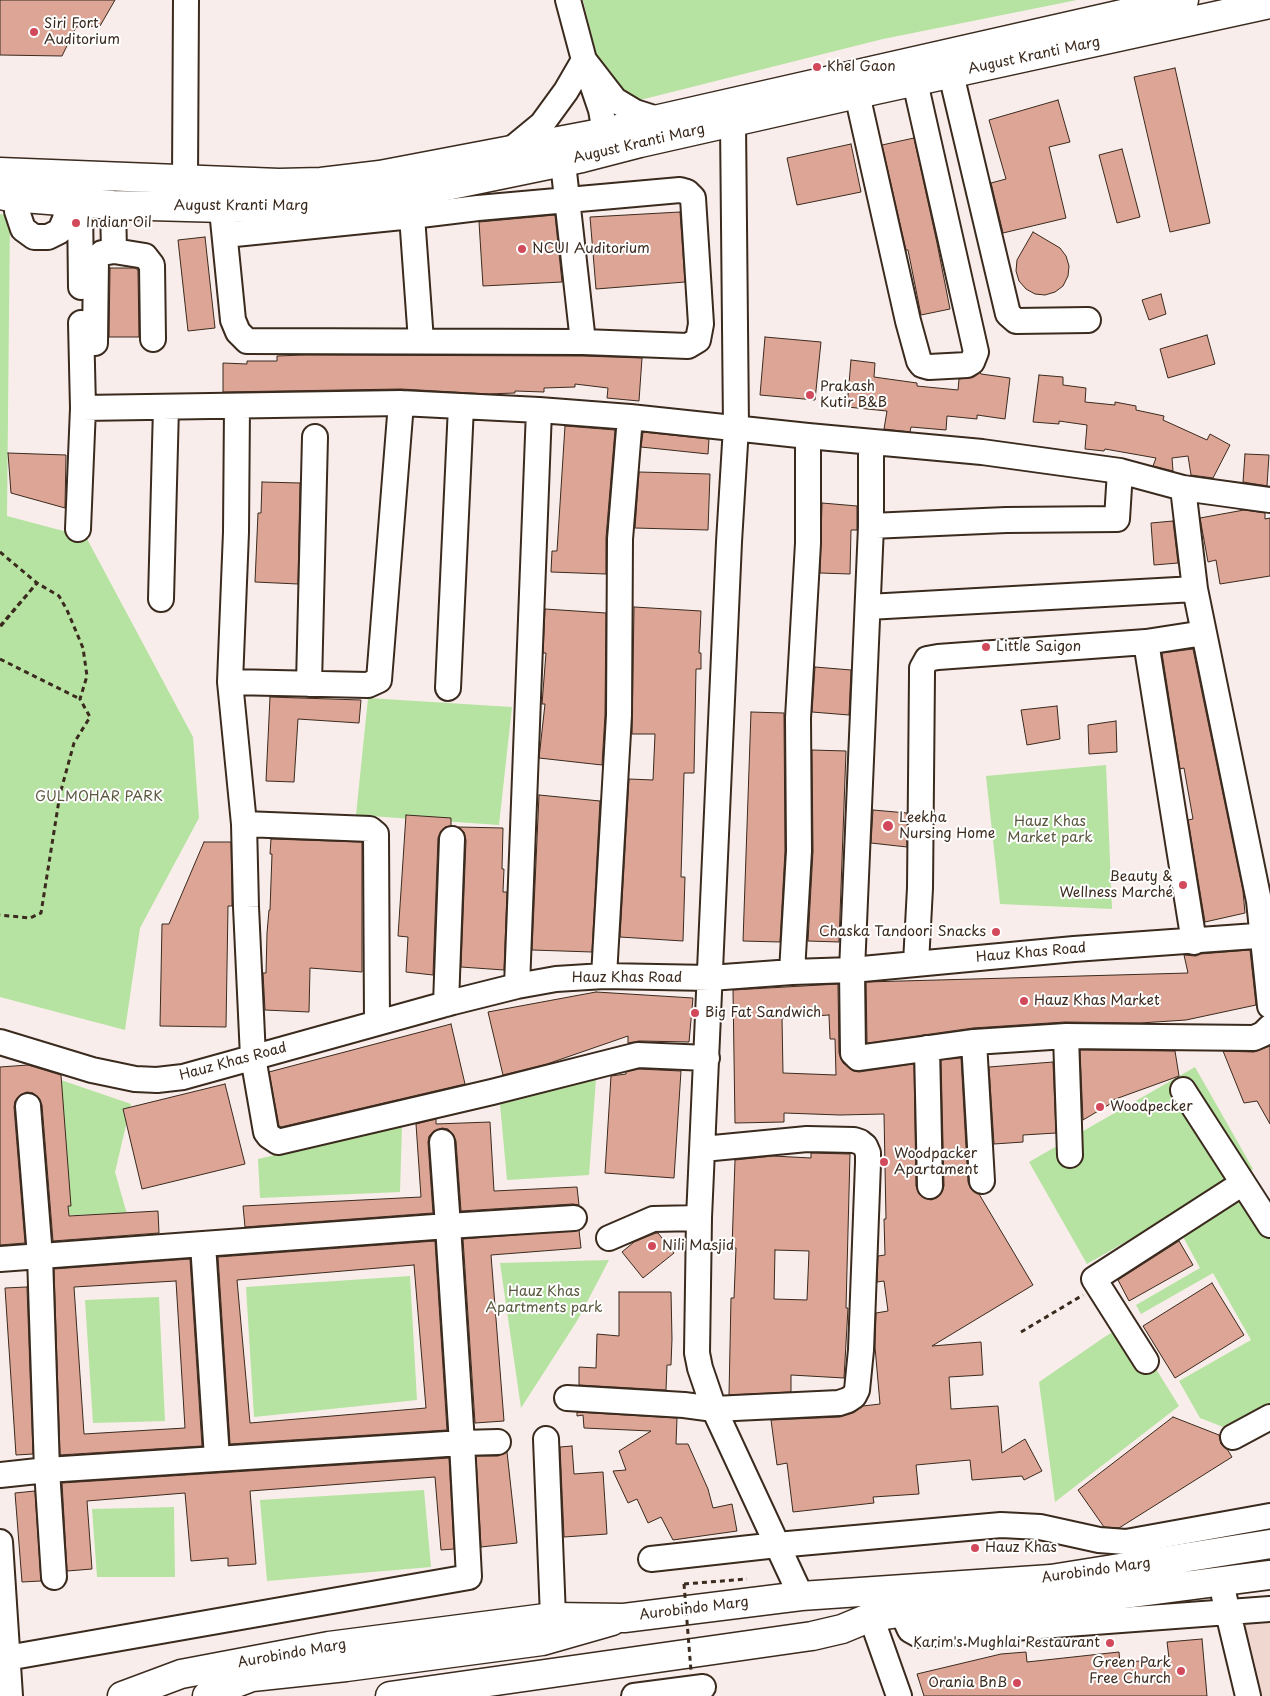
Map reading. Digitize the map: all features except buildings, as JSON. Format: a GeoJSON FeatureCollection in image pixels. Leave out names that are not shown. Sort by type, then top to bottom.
{"type":"FeatureCollection","features":[{"type":"Feature","properties":{"kind":"main road","name":"August Kranti Marg"},"geometry":{"type":"LineString","coordinates":[[607,142],[657,119],[1184,0]]}},
{"type":"Feature","properties":{"kind":"main road","name":"August Kranti Marg"},"geometry":{"type":"LineString","coordinates":[[8,196],[113,205],[224,208],[325,207],[383,199],[607,142],[733,123],[1270,4]]}},
{"type":"Feature","properties":{"kind":"main road","name":"August Kranti Marg"},"geometry":{"type":"LineString","coordinates":[[0,172],[321,182],[380,175],[508,152],[562,152]]}},
{"type":"Feature","properties":{"kind":"main road","name":"Aurobindo Marg"},"geometry":{"type":"LineString","coordinates":[[122,1696],[181,1674],[328,1646],[553,1617],[624,1618],[801,1596],[1050,1579],[1270,1544]]}},
{"type":"Feature","properties":{"kind":"main road","name":"Aurobindo Marg"},"geometry":{"type":"LineString","coordinates":[[390,1696],[698,1676],[812,1636],[842,1629],[870,1617],[902,1613],[1070,1602],[1270,1575]]}},
{"type":"Feature","properties":{"kind":"main road"},"geometry":{"type":"LineString","coordinates":[[207,1696],[212,1692],[252,1677],[346,1667],[542,1641],[624,1618]]}},
{"type":"Feature","properties":{"kind":"street"},"geometry":{"type":"LineString","coordinates":[[185,179],[186,0]]}},
{"type":"Feature","properties":{"kind":"street"},"geometry":{"type":"LineString","coordinates":[[568,0],[584,60],[601,110],[607,142]]}},
{"type":"Feature","properties":{"kind":"street"},"geometry":{"type":"LineString","coordinates":[[584,60],[615,100],[635,112],[657,119]]}},
{"type":"Feature","properties":{"kind":"street"},"geometry":{"type":"LineString","coordinates":[[508,152],[542,124],[566,91],[584,60]]}},
{"type":"Feature","properties":{"kind":"street"},"geometry":{"type":"LineString","coordinates":[[951,74],[1008,314],[1016,321],[1088,320]]}},
{"type":"Feature","properties":{"kind":"street"},"geometry":{"type":"LineString","coordinates":[[857,94],[899,282],[919,361],[922,365],[929,368],[967,365],[972,362],[976,352],[915,82]]}},
{"type":"Feature","properties":{"kind":"street"},"geometry":{"type":"LineString","coordinates":[[733,123],[736,427],[729,542],[699,1218],[697,1353],[714,1409],[801,1596]]}},
{"type":"Feature","properties":{"kind":"street"},"geometry":{"type":"LineString","coordinates":[[562,152],[583,342]]}},
{"type":"Feature","properties":{"kind":"street"},"geometry":{"type":"LineString","coordinates":[[224,208],[225,235],[234,320],[238,332],[248,341],[583,342],[688,346],[698,340],[701,324],[693,198],[687,192],[680,190],[478,208],[225,235]]}},
{"type":"Feature","properties":{"kind":"street"},"geometry":{"type":"LineString","coordinates":[[8,196],[17,211],[23,229],[34,236],[48,237],[60,231],[74,202]]}},
{"type":"Feature","properties":{"kind":"street"},"geometry":{"type":"LineString","coordinates":[[74,202],[83,408],[78,529]]}},
{"type":"Feature","properties":{"kind":"street"},"geometry":{"type":"LineString","coordinates":[[113,205],[114,251]]}},
{"type":"Feature","properties":{"kind":"street"},"geometry":{"type":"LineString","coordinates":[[412,216],[420,341]]}},
{"type":"Feature","properties":{"kind":"street"},"geometry":{"type":"LineString","coordinates":[[94,343],[96,260],[102,253],[114,251],[145,256],[152,265],[153,339]]}},
{"type":"Feature","properties":{"kind":"street"},"geometry":{"type":"LineString","coordinates":[[83,408],[401,403],[630,417],[982,452],[1120,471],[1184,488],[1270,500]]}},
{"type":"Feature","properties":{"kind":"street"},"geometry":{"type":"LineString","coordinates":[[230,682],[368,685],[379,680],[401,403]]}},
{"type":"Feature","properties":{"kind":"street"},"geometry":{"type":"LineString","coordinates":[[237,406],[236,532],[230,682],[244,824],[253,1057],[266,1132],[272,1139],[278,1142],[492,1092],[638,1055],[707,1058]]}},
{"type":"Feature","properties":{"kind":"street"},"geometry":{"type":"LineString","coordinates":[[448,688],[461,406]]}},
{"type":"Feature","properties":{"kind":"street"},"geometry":{"type":"LineString","coordinates":[[161,599],[166,407]]}},
{"type":"Feature","properties":{"kind":"street"},"geometry":{"type":"LineString","coordinates":[[517,986],[539,410]]}},
{"type":"Feature","properties":{"kind":"street"},"geometry":{"type":"LineString","coordinates":[[604,976],[619,715],[620,539],[630,417]]}},
{"type":"Feature","properties":{"kind":"street"},"geometry":{"type":"LineString","coordinates":[[792,972],[799,851],[798,718],[808,543],[808,436]]}},
{"type":"Feature","properties":{"kind":"street"},"geometry":{"type":"LineString","coordinates":[[309,684],[314,437]]}},
{"type":"Feature","properties":{"kind":"street"},"geometry":{"type":"LineString","coordinates":[[871,442],[872,526],[852,970],[852,1050],[855,1056],[858,1058],[974,1042],[1066,1036],[1254,1038],[1263,1034],[1270,1027]]}},
{"type":"Feature","properties":{"kind":"street"},"geometry":{"type":"LineString","coordinates":[[872,526],[1006,520],[1117,519],[1120,471]]}},
{"type":"Feature","properties":{"kind":"street"},"geometry":{"type":"LineString","coordinates":[[1184,488],[1195,589],[1267,936],[1270,1006]]}},
{"type":"Feature","properties":{"kind":"street"},"geometry":{"type":"LineString","coordinates":[[868,607],[1195,589]]}},
{"type":"Feature","properties":{"kind":"street"},"geometry":{"type":"LineString","coordinates":[[916,963],[920,888],[922,674],[924,663],[927,659],[1146,642],[1204,633]]}},
{"type":"Feature","properties":{"kind":"street"},"geometry":{"type":"LineString","coordinates":[[1146,642],[1194,942]]}},
{"type":"Feature","properties":{"kind":"street"},"geometry":{"type":"LineString","coordinates":[[244,824],[370,829],[376,834],[377,1023]]}},
{"type":"Feature","properties":{"kind":"street"},"geometry":{"type":"LineString","coordinates":[[446,1004],[452,839]]}},
{"type":"Feature","properties":{"kind":"street","name":"Hauz Khas Road"},"geometry":{"type":"LineString","coordinates":[[0,1042],[92,1070],[135,1079],[156,1080],[183,1077],[446,1004],[517,986],[556,979],[604,976],[710,978],[852,970],[1074,949],[1267,936]]}},
{"type":"Feature","properties":{"kind":"street"},"geometry":{"type":"LineString","coordinates":[[1066,1036],[1070,1155]]}},
{"type":"Feature","properties":{"kind":"street"},"geometry":{"type":"LineString","coordinates":[[974,1042],[982,1181]]}},
{"type":"Feature","properties":{"kind":"street"},"geometry":{"type":"LineString","coordinates":[[927,1048],[930,1186]]}},
{"type":"Feature","properties":{"kind":"street"},"geometry":{"type":"LineString","coordinates":[[1183,1090],[1270,1225]]}},
{"type":"Feature","properties":{"kind":"street"},"geometry":{"type":"LineString","coordinates":[[28,1106],[40,1256],[47,1470],[54,1577]]}},
{"type":"Feature","properties":{"kind":"street"},"geometry":{"type":"LineString","coordinates":[[567,1398],[714,1409],[839,1403],[848,1400],[857,1390],[861,1350],[868,1163],[868,1153],[865,1146],[854,1140],[807,1139],[703,1149]]}},
{"type":"Feature","properties":{"kind":"street"},"geometry":{"type":"LineString","coordinates":[[6,1658],[469,1577],[442,1142]]}},
{"type":"Feature","properties":{"kind":"street"},"geometry":{"type":"LineString","coordinates":[[1146,1362],[1094,1279],[1243,1184]]}},
{"type":"Feature","properties":{"kind":"street"},"geometry":{"type":"LineString","coordinates":[[0,1259],[574,1218]]}},
{"type":"Feature","properties":{"kind":"street"},"geometry":{"type":"LineString","coordinates":[[609,1238],[653,1219],[699,1218]]}},
{"type":"Feature","properties":{"kind":"street"},"geometry":{"type":"LineString","coordinates":[[203,1244],[217,1458]]}},
{"type":"Feature","properties":{"kind":"street"},"geometry":{"type":"LineString","coordinates":[[1233,1437],[1270,1417]]}},
{"type":"Feature","properties":{"kind":"street"},"geometry":{"type":"LineString","coordinates":[[546,1439],[553,1617]]}},
{"type":"Feature","properties":{"kind":"street"},"geometry":{"type":"LineString","coordinates":[[0,1475],[217,1458],[498,1442]]}},
{"type":"Feature","properties":{"kind":"street"},"geometry":{"type":"LineString","coordinates":[[651,1559],[777,1545],[1009,1524],[1040,1527],[1107,1541],[1126,1542],[1270,1516]]}},
{"type":"Feature","properties":{"kind":"street"},"geometry":{"type":"LineString","coordinates":[[0,1542],[2,1597],[10,1696]]}},
{"type":"Feature","properties":{"kind":"street"},"geometry":{"type":"LineString","coordinates":[[1221,1582],[1248,1696]]}},
{"type":"Feature","properties":{"kind":"street"},"geometry":{"type":"LineString","coordinates":[[902,1613],[910,1630],[919,1635],[1270,1609]]}},
{"type":"Feature","properties":{"kind":"street"},"geometry":{"type":"LineString","coordinates":[[870,1617],[899,1696]]}},
{"type":"Feature","properties":{"kind":"street"},"geometry":{"type":"LineString","coordinates":[[634,1696],[698,1676]]}},
{"type":"Feature","properties":{"kind":"path"},"geometry":{"type":"LineString","coordinates":[[0,552],[37,583],[59,596],[67,610],[83,648],[87,676],[80,699]]}},
{"type":"Feature","properties":{"kind":"path"},"geometry":{"type":"LineString","coordinates":[[0,627],[37,583]]}},
{"type":"Feature","properties":{"kind":"path"},"geometry":{"type":"LineString","coordinates":[[0,659],[80,699],[90,717],[74,743],[60,794],[41,914],[30,918],[0,915]]}},
{"type":"Feature","properties":{"kind":"path"},"geometry":{"type":"LineString","coordinates":[[1021,1332],[1099,1286]]}},
{"type":"Feature","properties":{"kind":"path"},"geometry":{"type":"LineString","coordinates":[[684,1584],[698,1676]]}},
{"type":"Feature","properties":{"kind":"shaded area"},"geometry":{"type":"Polygon","coordinates":[[[1270,1601],[1270,1696],[1258,1696],[1235,1604],[1270,1601]]]}},
{"type":"Feature","properties":{"kind":"green space"},"geometry":{"type":"Polygon","coordinates":[[[583,0],[1077,0],[883,39],[636,101],[627,96],[596,54],[583,0]]]}},
{"type":"Feature","properties":{"kind":"green space","name":"GULMOHAR PARK"},"geometry":{"type":"Polygon","coordinates":[[[0,214],[10,216],[7,516],[86,537],[193,737],[199,818],[140,928],[125,1030],[0,997],[0,214]]]}},
{"type":"Feature","properties":{"kind":"green space"},"geometry":{"type":"Polygon","coordinates":[[[368,698],[512,707],[499,825],[356,815],[368,698]]]}},
{"type":"Feature","properties":{"kind":"green space","name":"Hauz Khas Market park"},"geometry":{"type":"Polygon","coordinates":[[[1106,765],[1112,909],[1000,904],[986,776],[1106,765]]]}},
{"type":"Feature","properties":{"kind":"green space"},"geometry":{"type":"Polygon","coordinates":[[[1195,1067],[1253,1169],[1087,1264],[1029,1162],[1195,1067]]]}},
{"type":"Feature","properties":{"kind":"green space"},"geometry":{"type":"Polygon","coordinates":[[[58,1079],[131,1104],[115,1172],[127,1214],[69,1215],[58,1079]]]}},
{"type":"Feature","properties":{"kind":"green space"},"geometry":{"type":"Polygon","coordinates":[[[596,1079],[589,1175],[507,1180],[500,1104],[596,1079]]]}},
{"type":"Feature","properties":{"kind":"green space"},"geometry":{"type":"Polygon","coordinates":[[[402,1126],[400,1192],[260,1198],[258,1159],[402,1126]]]}},
{"type":"Feature","properties":{"kind":"green space"},"geometry":{"type":"Polygon","coordinates":[[[1257,1192],[1270,1214],[1270,1413],[1236,1432],[1200,1418],[1179,1381],[1251,1340],[1213,1273],[1141,1314],[1136,1305],[1200,1268],[1182,1235],[1257,1192]]]}},
{"type":"Feature","properties":{"kind":"green space","name":"Hauz Khas Apartments park"},"geometry":{"type":"Polygon","coordinates":[[[609,1260],[577,1321],[521,1408],[500,1263],[609,1260]]]}},
{"type":"Feature","properties":{"kind":"green space"},"geometry":{"type":"Polygon","coordinates":[[[410,1276],[417,1400],[254,1417],[246,1287],[410,1276]]]}},
{"type":"Feature","properties":{"kind":"green space"},"geometry":{"type":"Polygon","coordinates":[[[159,1297],[165,1421],[93,1423],[85,1300],[159,1297]]]}},
{"type":"Feature","properties":{"kind":"green space"},"geometry":{"type":"Polygon","coordinates":[[[1128,1324],[1179,1406],[1055,1502],[1039,1382],[1106,1336],[1128,1324]]]}},
{"type":"Feature","properties":{"kind":"green space"},"geometry":{"type":"Polygon","coordinates":[[[424,1490],[431,1567],[267,1581],[260,1500],[424,1490]]]}},
{"type":"Feature","properties":{"kind":"green space"},"geometry":{"type":"Polygon","coordinates":[[[174,1507],[175,1577],[97,1577],[92,1509],[174,1507]]]}},
{"type":"Feature","properties":{"kind":"place","name":"Siri Fort Auditorium"},"geometry":{"type":"Point","coordinates":[34,32]}},
{"type":"Feature","properties":{"kind":"place","name":"Khel Gaon"},"geometry":{"type":"Point","coordinates":[817,67]}},
{"type":"Feature","properties":{"kind":"place","name":"Indian Oil"},"geometry":{"type":"Point","coordinates":[76,223]}},
{"type":"Feature","properties":{"kind":"place","name":"NCUI Auditorium"},"geometry":{"type":"Point","coordinates":[522,249]}},
{"type":"Feature","properties":{"kind":"place","name":"Prakash Kutir B&B"},"geometry":{"type":"Point","coordinates":[810,395]}},
{"type":"Feature","properties":{"kind":"place","name":"Little Saigon"},"geometry":{"type":"Point","coordinates":[986,647]}},
{"type":"Feature","properties":{"kind":"place","name":"Leekha Nursing Home"},"geometry":{"type":"Point","coordinates":[888,826]}},
{"type":"Feature","properties":{"kind":"place","name":"Beauty & Wellness Marché"},"geometry":{"type":"Point","coordinates":[1183,885]}},
{"type":"Feature","properties":{"kind":"place","name":"Chaska Tandoori Snacks"},"geometry":{"type":"Point","coordinates":[996,932]}},
{"type":"Feature","properties":{"kind":"place","name":"Hauz Khas Market"},"geometry":{"type":"Point","coordinates":[1024,1001]}},
{"type":"Feature","properties":{"kind":"place","name":"Big Fat Sandwich"},"geometry":{"type":"Point","coordinates":[695,1013]}},
{"type":"Feature","properties":{"kind":"place","name":"Woodpecker"},"geometry":{"type":"Point","coordinates":[1100,1107]}},
{"type":"Feature","properties":{"kind":"place","name":"Woodpacker Apartament"},"geometry":{"type":"Point","coordinates":[884,1162]}},
{"type":"Feature","properties":{"kind":"place","name":"Nili Masjid"},"geometry":{"type":"Point","coordinates":[652,1246]}},
{"type":"Feature","properties":{"kind":"place","name":"Hauz Khas"},"geometry":{"type":"Point","coordinates":[975,1548]}},
{"type":"Feature","properties":{"kind":"place","name":"Karim's Mughlai Restaurant"},"geometry":{"type":"Point","coordinates":[1110,1643]}},
{"type":"Feature","properties":{"kind":"place","name":"Green Park Free Church"},"geometry":{"type":"Point","coordinates":[1181,1671]}},
{"type":"Feature","properties":{"kind":"place","name":"Orania BnB"},"geometry":{"type":"Point","coordinates":[1017,1683]}}]}
